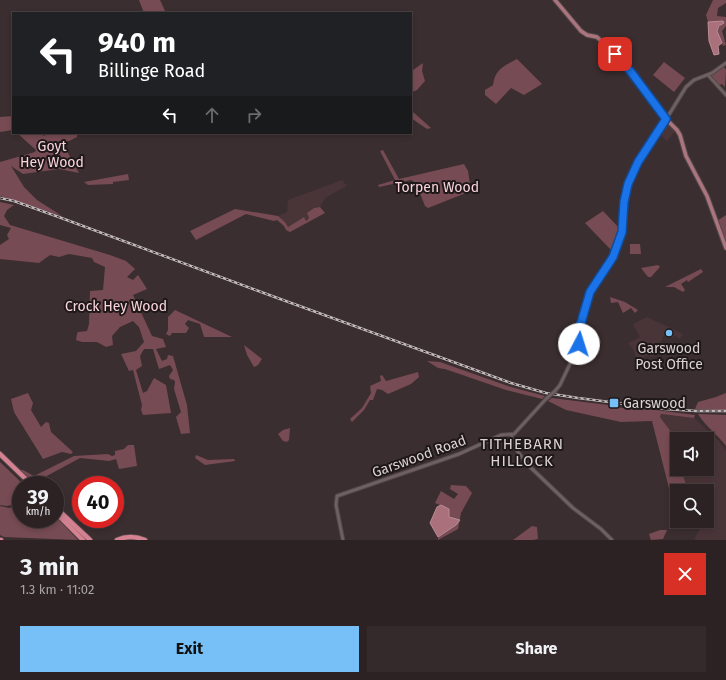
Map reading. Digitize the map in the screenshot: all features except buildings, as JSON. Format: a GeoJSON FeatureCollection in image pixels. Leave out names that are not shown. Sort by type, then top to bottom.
{"type":"FeatureCollection","features":[{"type":"Feature","properties":{"kind":"highway"},"geometry":{"type":"LineString","coordinates":[[0,454],[23,476]]}},
{"type":"Feature","properties":{"kind":"highway"},"geometry":{"type":"LineString","coordinates":[[0,458],[19,476]]}},
{"type":"Feature","properties":{"kind":"highway"},"geometry":{"type":"LineString","coordinates":[[64,516],[72,523]]}},
{"type":"Feature","properties":{"kind":"highway"},"geometry":{"type":"LineString","coordinates":[[64,521],[83,540]]}},
{"type":"Feature","properties":{"kind":"highway"},"geometry":{"type":"LineString","coordinates":[[76,528],[83,540]]}},
{"type":"Feature","properties":{"kind":"highway"},"geometry":{"type":"LineString","coordinates":[[77,528],[90,540]]}},
{"type":"Feature","properties":{"kind":"highway"},"geometry":{"type":"LineString","coordinates":[[117,540],[130,537],[137,537],[145,540]]}},
{"type":"Feature","properties":{"kind":"main road"},"geometry":{"type":"LineString","coordinates":[[555,0],[581,31],[587,35],[597,37],[622,62],[666,119],[675,127],[680,136],[685,152],[707,196],[726,248]]}},
{"type":"Feature","properties":{"kind":"street","name":"Garswood Road"},"geometry":{"type":"LineString","coordinates":[[343,540],[336,505],[337,496],[459,454],[501,435],[514,434],[560,385],[578,347],[581,323],[590,292],[613,257],[623,229],[624,202],[628,184],[638,162],[689,84],[696,79],[708,75],[726,63]]}},
{"type":"Feature","properties":{"kind":"street"},"geometry":{"type":"LineString","coordinates":[[708,75],[726,95]]}},
{"type":"Feature","properties":{"kind":"street"},"geometry":{"type":"LineString","coordinates":[[510,435],[516,449],[527,464],[573,508],[601,529],[612,540]]}},
{"type":"Feature","properties":{"kind":"shaded area"},"geometry":{"type":"Polygon","coordinates":[[[723,21],[724,23],[719,26],[717,31],[722,43],[718,46],[719,54],[714,55],[709,41],[708,22],[723,21]]]}},
{"type":"Feature","properties":{"kind":"shaded area"},"geometry":{"type":"Polygon","coordinates":[[[667,122],[676,130],[667,141],[659,133],[667,122]]]}},
{"type":"Feature","properties":{"kind":"shaded area"},"geometry":{"type":"Polygon","coordinates":[[[342,180],[347,186],[325,198],[320,207],[314,208],[308,213],[309,218],[305,221],[304,217],[288,227],[278,216],[287,212],[288,200],[342,180]]]}},
{"type":"Feature","properties":{"kind":"shaded area"},"geometry":{"type":"Polygon","coordinates":[[[647,317],[683,334],[680,339],[674,335],[673,338],[664,335],[654,356],[651,357],[650,355],[637,360],[633,349],[628,343],[640,337],[633,324],[647,317]]]}},
{"type":"Feature","properties":{"kind":"shaded area"},"geometry":{"type":"Polygon","coordinates":[[[661,414],[694,418],[709,432],[671,432],[660,417],[661,414]]]}},
{"type":"Feature","properties":{"kind":"shaded area"},"geometry":{"type":"Polygon","coordinates":[[[714,436],[726,451],[726,540],[695,540],[700,528],[714,528],[714,484],[686,484],[683,476],[714,476],[714,436]]]}},
{"type":"Feature","properties":{"kind":"shaded area"},"geometry":{"type":"Polygon","coordinates":[[[441,505],[449,509],[449,517],[460,520],[456,525],[438,537],[430,523],[437,507],[441,505]]]}},
{"type":"Feature","properties":{"kind":"green space"},"geometry":{"type":"Polygon","coordinates":[[[139,0],[160,0],[166,12],[144,12],[139,0]]]}},
{"type":"Feature","properties":{"kind":"green space"},"geometry":{"type":"Polygon","coordinates":[[[713,0],[726,0],[726,3],[718,8],[717,16],[726,17],[726,26],[722,31],[726,45],[723,46],[717,31],[723,21],[708,22],[706,15],[713,0]]]}},
{"type":"Feature","properties":{"kind":"green space"},"geometry":{"type":"Polygon","coordinates":[[[517,59],[542,84],[524,95],[511,88],[496,104],[485,95],[485,90],[493,85],[496,75],[501,69],[517,59]]]}},
{"type":"Feature","properties":{"kind":"green space"},"geometry":{"type":"Polygon","coordinates":[[[664,62],[685,78],[674,92],[653,75],[664,62]]]}},
{"type":"Feature","properties":{"kind":"green space"},"geometry":{"type":"Polygon","coordinates":[[[423,63],[422,71],[425,81],[417,90],[412,92],[412,84],[413,70],[423,63]]]}},
{"type":"Feature","properties":{"kind":"green space"},"geometry":{"type":"Polygon","coordinates":[[[724,67],[726,70],[725,87],[722,84],[719,85],[711,76],[724,67]]]}},
{"type":"Feature","properties":{"kind":"green space"},"geometry":{"type":"Polygon","coordinates":[[[412,112],[431,128],[427,129],[412,119],[412,112]]]}},
{"type":"Feature","properties":{"kind":"green space"},"geometry":{"type":"Polygon","coordinates":[[[12,116],[12,130],[0,132],[0,117],[12,116]]]}},
{"type":"Feature","properties":{"kind":"green space","name":"Goyt Hey Wood"},"geometry":{"type":"Polygon","coordinates":[[[18,134],[42,134],[44,136],[47,134],[77,134],[77,137],[63,144],[79,173],[59,169],[23,174],[11,166],[24,187],[37,200],[62,216],[0,196],[0,162],[35,152],[36,150],[18,134]]]}},
{"type":"Feature","properties":{"kind":"green space","name":"Torpen Wood"},"geometry":{"type":"Polygon","coordinates":[[[383,150],[399,179],[464,164],[468,171],[471,191],[428,208],[425,206],[416,183],[411,180],[379,187],[378,185],[395,180],[380,151],[383,150]]]}},
{"type":"Feature","properties":{"kind":"green space"},"geometry":{"type":"Polygon","coordinates":[[[128,174],[129,180],[113,182],[113,184],[88,185],[84,182],[128,174]]]}},
{"type":"Feature","properties":{"kind":"green space","name":"Crock Hey Wood"},"geometry":{"type":"Polygon","coordinates":[[[0,202],[14,205],[7,210],[4,216],[10,225],[110,255],[126,261],[135,269],[127,277],[133,280],[138,275],[147,289],[133,295],[152,336],[163,339],[166,347],[156,349],[162,361],[167,359],[168,355],[173,356],[187,405],[190,433],[181,434],[176,417],[181,412],[174,389],[175,382],[174,380],[170,379],[169,376],[173,370],[170,365],[159,369],[153,349],[144,349],[140,356],[142,366],[136,370],[143,393],[147,391],[154,378],[166,385],[171,413],[143,415],[133,370],[129,371],[121,354],[136,351],[144,342],[139,327],[133,321],[120,327],[112,336],[113,345],[106,347],[97,342],[82,342],[76,340],[78,332],[87,331],[89,324],[90,291],[103,290],[105,267],[94,262],[92,258],[69,254],[59,257],[50,255],[39,263],[0,259],[0,245],[9,239],[7,235],[11,228],[0,225],[0,202]]]}},
{"type":"Feature","properties":{"kind":"green space"},"geometry":{"type":"Polygon","coordinates":[[[320,207],[325,213],[290,232],[286,230],[277,220],[274,221],[246,214],[196,240],[190,231],[235,209],[278,216],[288,227],[304,217],[306,221],[309,218],[307,213],[314,208],[320,207]]]}},
{"type":"Feature","properties":{"kind":"green space"},"geometry":{"type":"Polygon","coordinates":[[[603,211],[621,230],[614,253],[585,223],[603,211]]]}},
{"type":"Feature","properties":{"kind":"green space"},"geometry":{"type":"Polygon","coordinates":[[[726,215],[726,245],[717,221],[726,215]]]}},
{"type":"Feature","properties":{"kind":"green space"},"geometry":{"type":"Polygon","coordinates":[[[630,244],[640,244],[641,254],[630,254],[630,244]]]}},
{"type":"Feature","properties":{"kind":"green space"},"geometry":{"type":"Polygon","coordinates":[[[658,265],[660,267],[651,277],[648,277],[641,268],[658,265]]]}},
{"type":"Feature","properties":{"kind":"green space"},"geometry":{"type":"Polygon","coordinates":[[[701,269],[703,272],[688,282],[687,280],[681,284],[685,290],[683,292],[674,287],[665,287],[701,269]]]}},
{"type":"Feature","properties":{"kind":"green space"},"geometry":{"type":"Polygon","coordinates":[[[610,297],[625,302],[638,310],[635,313],[631,308],[623,313],[618,302],[611,303],[610,297]]]}},
{"type":"Feature","properties":{"kind":"green space"},"geometry":{"type":"Polygon","coordinates":[[[175,310],[232,337],[204,337],[200,324],[188,320],[185,324],[189,328],[186,333],[172,333],[170,336],[166,334],[168,330],[168,317],[175,310]]]}},
{"type":"Feature","properties":{"kind":"green space"},"geometry":{"type":"Polygon","coordinates":[[[594,337],[599,350],[588,355],[590,350],[587,339],[594,337]]]}},
{"type":"Feature","properties":{"kind":"green space"},"geometry":{"type":"Polygon","coordinates":[[[244,345],[262,359],[258,365],[254,367],[247,355],[244,345]]]}},
{"type":"Feature","properties":{"kind":"green space"},"geometry":{"type":"Polygon","coordinates":[[[427,361],[440,362],[511,387],[545,396],[542,399],[506,390],[445,369],[438,368],[427,361]]]}},
{"type":"Feature","properties":{"kind":"green space"},"geometry":{"type":"Polygon","coordinates":[[[418,372],[419,377],[411,384],[388,394],[377,389],[373,400],[370,400],[364,410],[352,422],[350,419],[362,408],[371,393],[370,386],[381,381],[380,376],[382,375],[386,381],[418,372]]]}},
{"type":"Feature","properties":{"kind":"green space"},"geometry":{"type":"Polygon","coordinates":[[[28,393],[33,403],[31,410],[41,427],[46,422],[49,423],[51,432],[73,452],[71,454],[62,452],[43,459],[14,412],[11,399],[28,393]]]}},
{"type":"Feature","properties":{"kind":"green space"},"geometry":{"type":"Polygon","coordinates":[[[726,393],[726,410],[695,409],[698,402],[726,393]]]}},
{"type":"Feature","properties":{"kind":"green space"},"geometry":{"type":"Polygon","coordinates":[[[552,398],[623,408],[625,406],[695,415],[694,418],[661,414],[660,417],[671,432],[670,476],[683,476],[686,484],[670,484],[670,492],[652,421],[621,422],[566,410],[548,401],[552,398]]]}},
{"type":"Feature","properties":{"kind":"green space"},"geometry":{"type":"Polygon","coordinates":[[[698,414],[726,415],[726,446],[714,432],[704,423],[698,414]]]}},
{"type":"Feature","properties":{"kind":"green space"},"geometry":{"type":"Polygon","coordinates":[[[290,428],[289,440],[287,442],[283,441],[278,434],[283,430],[290,428]]]}},
{"type":"Feature","properties":{"kind":"green space"},"geometry":{"type":"Polygon","coordinates":[[[128,445],[134,445],[137,466],[119,469],[116,459],[109,461],[80,458],[47,476],[34,476],[74,456],[108,454],[112,456],[115,455],[115,451],[124,449],[128,445]]]}},
{"type":"Feature","properties":{"kind":"green space"},"geometry":{"type":"Polygon","coordinates":[[[196,455],[208,460],[234,459],[235,461],[205,465],[195,458],[196,455]]]}},
{"type":"Feature","properties":{"kind":"green space"},"geometry":{"type":"Polygon","coordinates":[[[0,462],[15,476],[12,476],[12,505],[0,505],[0,462]]]}},
{"type":"Feature","properties":{"kind":"green space"},"geometry":{"type":"Polygon","coordinates":[[[18,470],[23,470],[34,476],[24,476],[18,470]]]}},
{"type":"Feature","properties":{"kind":"green space"},"geometry":{"type":"Polygon","coordinates":[[[451,485],[466,486],[472,493],[461,513],[458,529],[438,540],[438,537],[456,525],[448,517],[449,509],[435,503],[441,491],[454,499],[458,494],[450,489],[451,485]]]}},
{"type":"Feature","properties":{"kind":"green space"},"geometry":{"type":"Polygon","coordinates":[[[0,506],[12,507],[12,528],[64,528],[64,525],[78,540],[4,537],[0,535],[0,506]]]}},
{"type":"Feature","properties":{"kind":"green space"},"geometry":{"type":"Polygon","coordinates":[[[532,526],[537,527],[538,539],[513,540],[532,526]]]}},
{"type":"Feature","properties":{"kind":"green space"},"geometry":{"type":"Polygon","coordinates":[[[660,530],[667,530],[663,539],[651,540],[649,534],[660,530]]]}},
{"type":"Feature","properties":{"kind":"railway"},"geometry":{"type":"LineString","coordinates":[[0,198],[14,201],[56,216],[511,383],[546,393],[578,398],[665,409],[726,411]]}},
{"type":"Feature","properties":{"kind":"place","name":"Garswood Post Office"},"geometry":{"type":"Point","coordinates":[669,333]}},
{"type":"Feature","properties":{"kind":"place","name":"Garswood"},"geometry":{"type":"Point","coordinates":[614,403]}},
{"type":"Feature","properties":{"kind":"district","name":"TITHEBARN HILLOCK"},"geometry":{"type":"Point","coordinates":[522,452]}},
{"type":"Feature","properties":{"kind":"route"},"geometry":{"type":"LineString","coordinates":[[579,344],[582,317],[590,292],[613,257],[622,232],[624,202],[628,184],[638,162],[666,119],[631,72],[615,54]]}}]}
